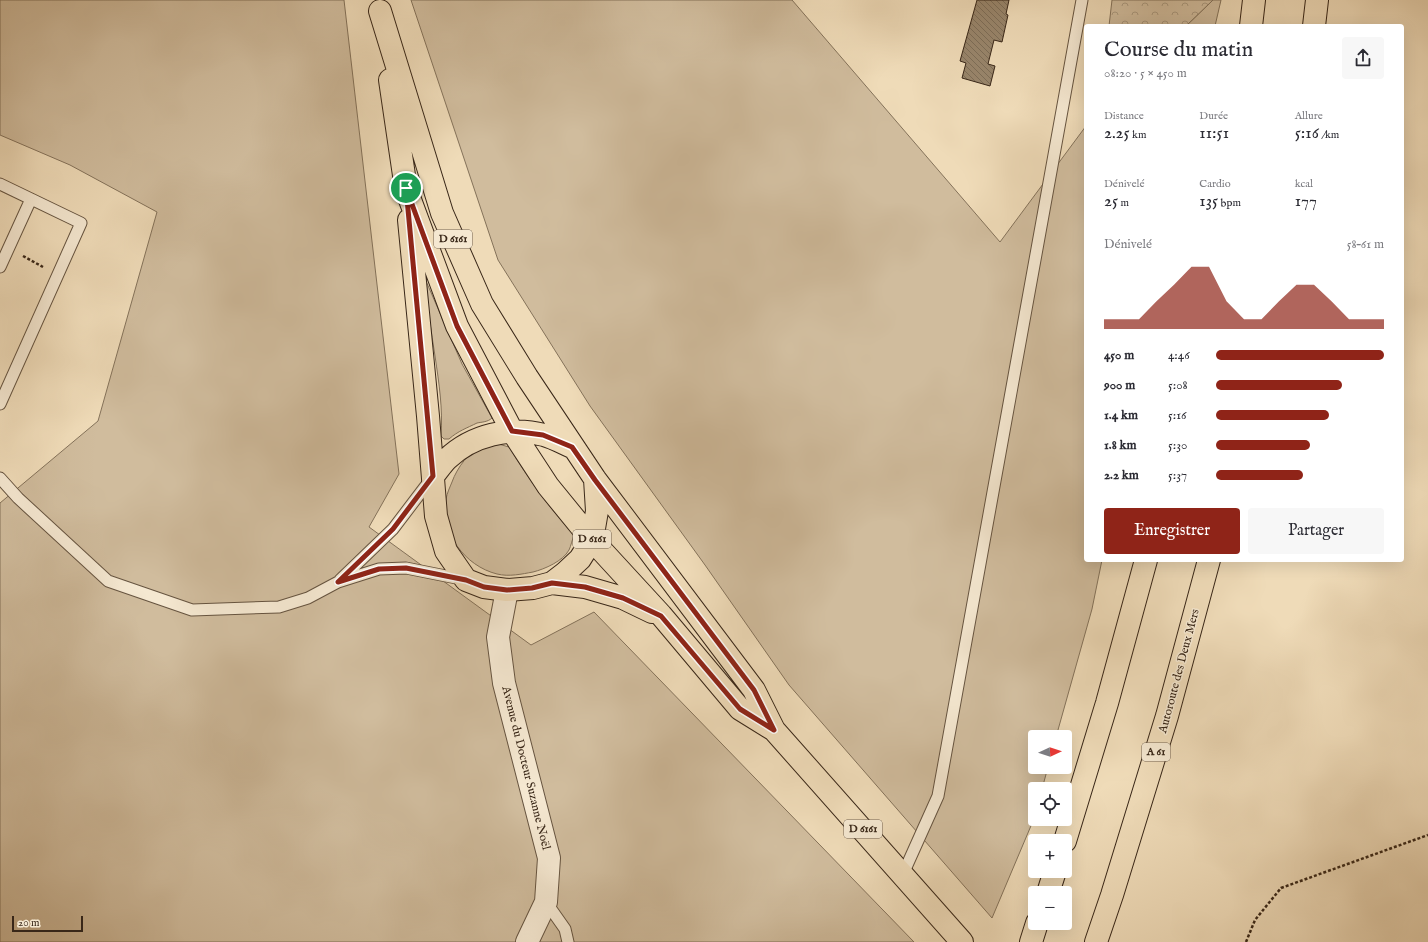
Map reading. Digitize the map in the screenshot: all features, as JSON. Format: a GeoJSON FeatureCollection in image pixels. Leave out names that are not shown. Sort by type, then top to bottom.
{"type":"FeatureCollection","features":[{"type":"Feature","properties":{"kind":"main road"},"geometry":{"type":"LineString","coordinates":[[1251,24],[1254,0]]}},
{"type":"Feature","properties":{"kind":"main road"},"geometry":{"type":"LineString","coordinates":[[1314,24],[1317,0]]}},
{"type":"Feature","properties":{"kind":"main road","name":"D 6161"},"geometry":{"type":"LineString","coordinates":[[380,5],[442,214],[479,297],[527,377],[595,480],[754,690],[774,730],[903,874],[956,936]]}},
{"type":"Feature","properties":{"kind":"main road","name":"D 6161"},"geometry":{"type":"LineString","coordinates":[[380,5],[406,188],[436,516],[446,551],[466,580],[484,587],[507,590],[532,588],[552,583],[585,587],[623,598],[661,616]]}},
{"type":"Feature","properties":{"kind":"main road","name":"D 6161"},"geometry":{"type":"LineString","coordinates":[[406,188],[457,326],[512,431],[548,486],[592,540],[661,616],[740,709],[774,730]]}},
{"type":"Feature","properties":{"kind":"main road"},"geometry":{"type":"LineString","coordinates":[[433,476],[448,459],[464,446],[486,436],[512,431],[543,435],[572,447]]}},
{"type":"Feature","properties":{"kind":"main road","name":"D 6161"},"geometry":{"type":"LineString","coordinates":[[552,583],[580,559],[592,540],[597,511],[595,480]]}},
{"type":"Feature","properties":{"kind":"main road"},"geometry":{"type":"LineString","coordinates":[[1067,834],[1107,703],[1145,562]]}},
{"type":"Feature","properties":{"kind":"main road","name":"Autoroute des Deux Mers"},"geometry":{"type":"LineString","coordinates":[[1096,942],[1168,716],[1208,562]]}},
{"type":"Feature","properties":{"kind":"main road"},"geometry":{"type":"LineString","coordinates":[[1031,942],[1035,930]]}},
{"type":"Feature","properties":{"kind":"street","name":"Avenue du Docteur Suzanne Noël"},"geometry":{"type":"LineString","coordinates":[[507,590],[498,637],[504,683],[549,858],[546,902],[526,942]]}},
{"type":"Feature","properties":{"kind":"lane"},"geometry":{"type":"LineString","coordinates":[[903,874],[938,796],[1082,0]]}},
{"type":"Feature","properties":{"kind":"lane"},"geometry":{"type":"LineString","coordinates":[[0,184],[81,223],[0,404]]}},
{"type":"Feature","properties":{"kind":"lane"},"geometry":{"type":"LineString","coordinates":[[0,267],[31,199]]}},
{"type":"Feature","properties":{"kind":"lane"},"geometry":{"type":"LineString","coordinates":[[338,582],[393,529],[433,476]]}},
{"type":"Feature","properties":{"kind":"lane"},"geometry":{"type":"LineString","coordinates":[[0,478],[18,498],[108,582],[192,610],[279,608],[308,598],[338,582],[379,569],[406,568],[466,580]]}},
{"type":"Feature","properties":{"kind":"lane"},"geometry":{"type":"LineString","coordinates":[[546,902],[565,929],[568,942]]}},
{"type":"Feature","properties":{"kind":"path"},"geometry":{"type":"LineString","coordinates":[[8,249],[58,274]]}},
{"type":"Feature","properties":{"kind":"path"},"geometry":{"type":"LineString","coordinates":[[1246,942],[1255,920],[1281,888],[1428,835]]}},
{"type":"Feature","properties":{"kind":"green space"},"geometry":{"type":"Polygon","coordinates":[[[0,0],[344,0],[399,474],[369,527],[531,645],[594,612],[914,942],[0,942],[0,503],[98,421],[157,212],[70,165],[0,135],[0,0]]]}},
{"type":"Feature","properties":{"kind":"green space"},"geometry":{"type":"Polygon","coordinates":[[[411,0],[792,0],[1000,242],[1084,129],[1084,562],[1102,562],[1092,609],[1058,730],[1028,730],[1028,774],[1046,774],[1044,782],[1028,782],[1028,826],[1031,826],[992,918],[789,685],[705,565],[590,406],[498,260],[411,0]]]}},
{"type":"Feature","properties":{"kind":"green space"},"geometry":{"type":"Polygon","coordinates":[[[1112,0],[1213,0],[1188,24],[1109,24],[1112,0]]]}},
{"type":"Feature","properties":{"kind":"green space"},"geometry":{"type":"Polygon","coordinates":[[[1213,0],[1221,0],[1215,24],[1188,24],[1213,0]]]}},
{"type":"Feature","properties":{"kind":"green space"},"geometry":{"type":"Polygon","coordinates":[[[426,281],[462,364],[492,418],[466,428],[449,439],[444,439],[441,436],[439,386],[423,283],[426,281]]]}},
{"type":"Feature","properties":{"kind":"green space"},"geometry":{"type":"Polygon","coordinates":[[[495,443],[509,447],[539,492],[574,535],[570,548],[563,558],[543,569],[511,575],[502,575],[485,570],[465,556],[451,536],[445,512],[446,497],[454,477],[468,456],[478,448],[495,443]]]}},
{"type":"Feature","properties":{"kind":"building"},"geometry":{"type":"Polygon","coordinates":[[[977,0],[1009,0],[1006,14],[1008,15],[1002,42],[994,40],[988,64],[995,66],[990,86],[962,78],[966,63],[960,61],[977,0]]]}},
{"type":"Feature","properties":{"kind":"route"},"geometry":{"type":"LineString","coordinates":[[406,188],[457,326],[512,431],[543,435],[572,447],[595,480],[754,690],[774,730],[740,709],[661,616],[623,598],[585,587],[552,583],[532,588],[507,590],[484,587],[466,580],[406,568],[379,569],[338,582],[393,529],[433,476],[406,188]]}}]}
